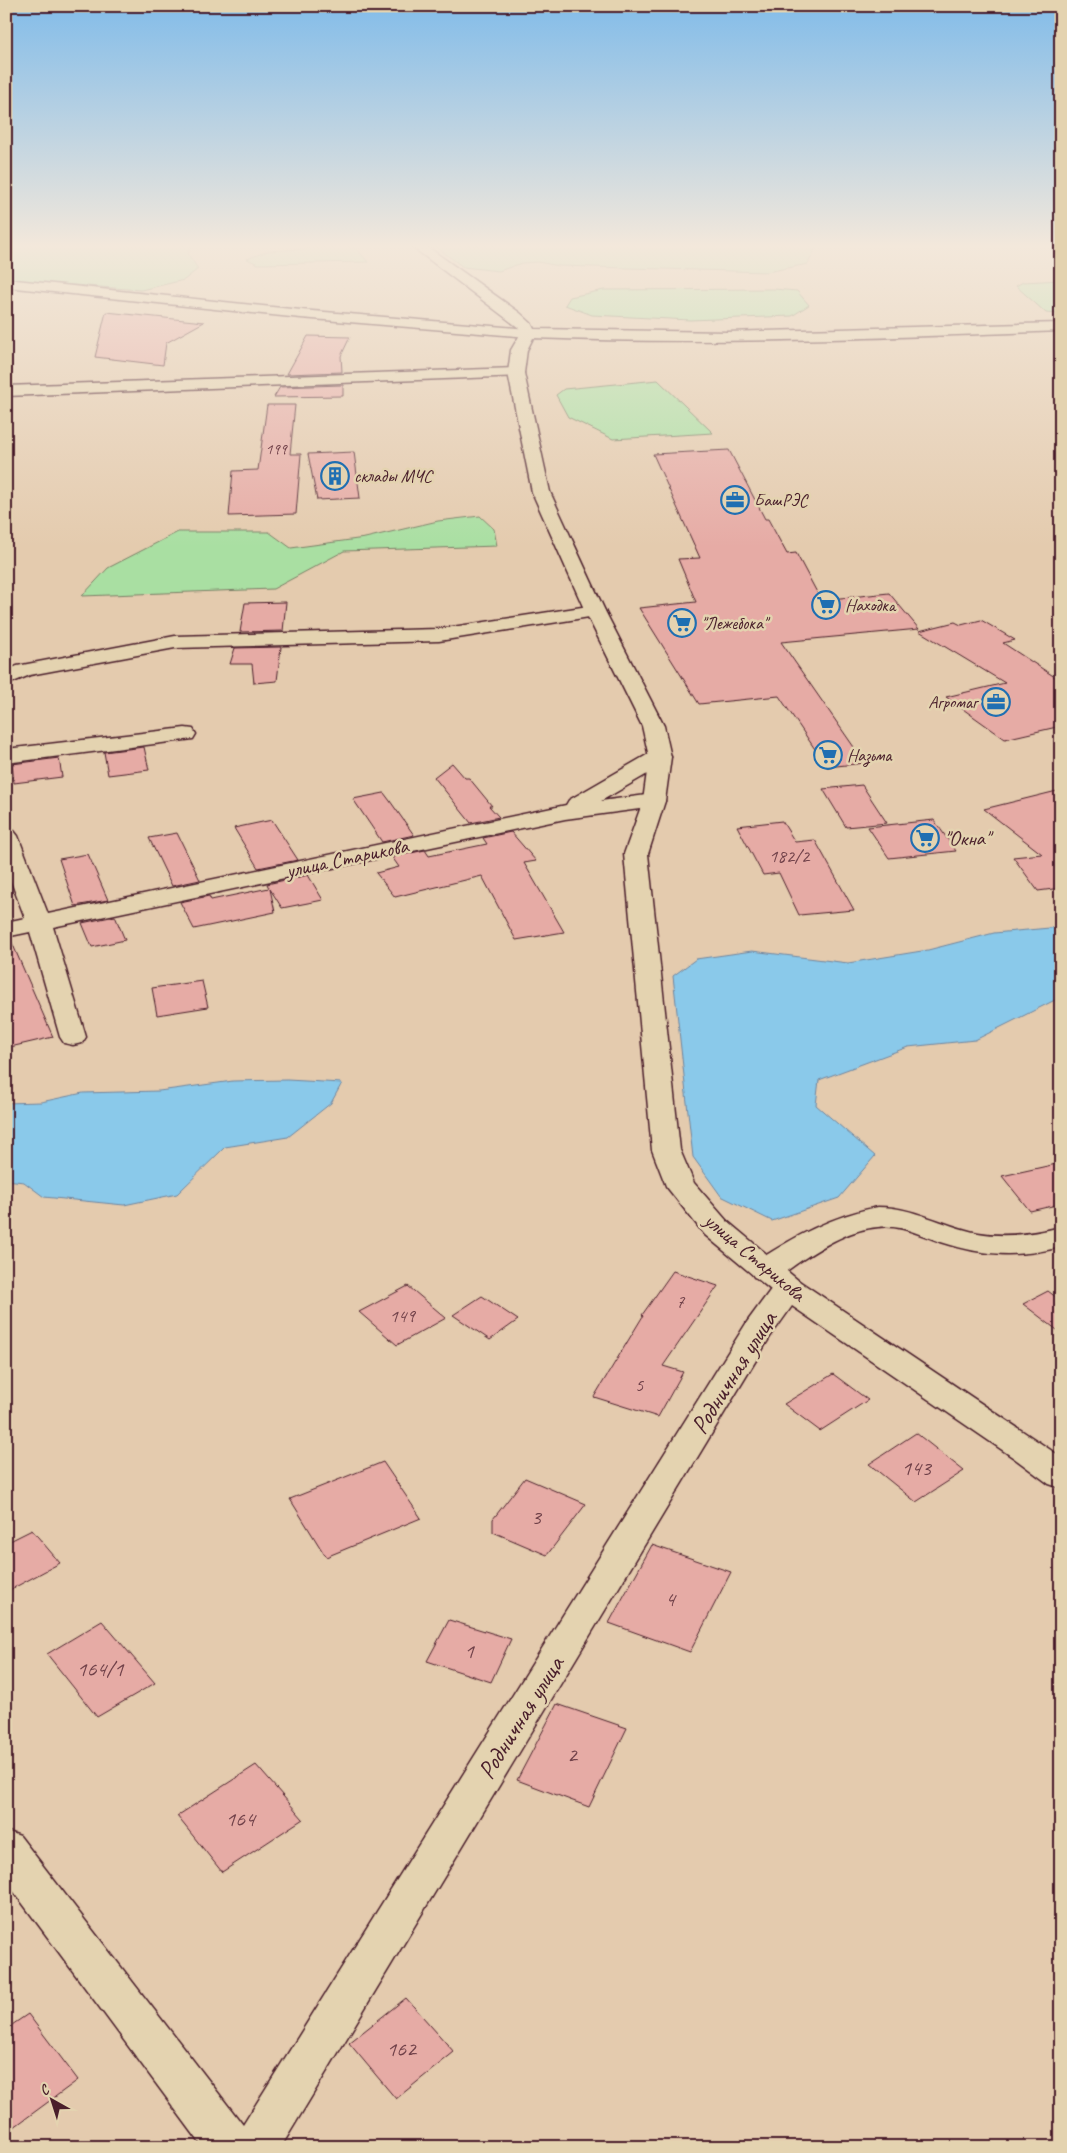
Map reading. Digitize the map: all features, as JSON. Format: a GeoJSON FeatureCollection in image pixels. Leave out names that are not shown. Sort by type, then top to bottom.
{"type":"FeatureCollection","features":[{"type":"Feature","properties":{"kind":"street","name":"улица Старикова"},"geometry":{"type":"LineString","coordinates":[[521,345],[518,350],[516,373],[542,492],[595,611],[653,726],[660,757],[654,801],[636,854],[666,1150],[681,1186],[716,1228],[776,1279],[1026,1449],[1061,1475]]}},
{"type":"Feature","properties":{"kind":"street"},"geometry":{"type":"LineString","coordinates":[[6,391],[516,373]]}},
{"type":"Feature","properties":{"kind":"street"},"geometry":{"type":"LineString","coordinates":[[6,679],[24,670],[175,642],[439,635],[595,611]]}},
{"type":"Feature","properties":{"kind":"street"},"geometry":{"type":"LineString","coordinates":[[6,756],[185,734]]}},
{"type":"Feature","properties":{"kind":"street"},"geometry":{"type":"LineString","coordinates":[[565,812],[660,757]]}},
{"type":"Feature","properties":{"kind":"street","name":"улица Старикова"},"geometry":{"type":"LineString","coordinates":[[6,930],[565,812],[654,801]]}},
{"type":"Feature","properties":{"kind":"street"},"geometry":{"type":"LineString","coordinates":[[6,836],[40,924],[74,1037]]}},
{"type":"Feature","properties":{"kind":"street"},"geometry":{"type":"LineString","coordinates":[[776,1279],[805,1243],[840,1226],[879,1217],[910,1220],[950,1235],[990,1246],[1018,1246],[1061,1237]]}},
{"type":"Feature","properties":{"kind":"street","name":"Родничная улица"},"geometry":{"type":"LineString","coordinates":[[255,2147],[758,1330],[776,1279]]}},
{"type":"Feature","properties":{"kind":"street"},"geometry":{"type":"LineString","coordinates":[[6,1849],[231,2147]]}},
{"type":"Feature","properties":{"kind":"green space"},"geometry":{"type":"Polygon","coordinates":[[[658,380],[713,433],[613,439],[568,417],[556,395],[564,389],[658,380]]]}},
{"type":"Feature","properties":{"kind":"green space"},"geometry":{"type":"Polygon","coordinates":[[[480,516],[494,529],[497,546],[344,551],[273,589],[82,596],[108,568],[178,532],[269,532],[291,548],[365,538],[438,521],[480,516]]]}},
{"type":"Feature","properties":{"kind":"water"},"geometry":{"type":"Polygon","coordinates":[[[1061,927],[1061,997],[975,1040],[908,1047],[819,1080],[816,1105],[875,1156],[839,1198],[772,1221],[721,1196],[693,1157],[673,976],[696,959],[752,951],[848,963],[928,950],[994,933],[1061,927]]]}},
{"type":"Feature","properties":{"kind":"water"},"geometry":{"type":"Polygon","coordinates":[[[287,1080],[342,1083],[331,1103],[288,1137],[225,1147],[177,1194],[124,1205],[44,1197],[24,1182],[6,1180],[6,1103],[41,1102],[83,1093],[159,1091],[233,1081],[287,1080]]]}},
{"type":"Feature","properties":{"kind":"building"},"geometry":{"type":"Polygon","coordinates":[[[98,345],[166,345],[163,365],[95,357],[98,345]]]}},
{"type":"Feature","properties":{"kind":"building"},"geometry":{"type":"Polygon","coordinates":[[[303,345],[346,345],[341,356],[342,372],[287,374],[303,345]]]}},
{"type":"Feature","properties":{"kind":"building"},"geometry":{"type":"Polygon","coordinates":[[[343,385],[343,396],[274,397],[280,387],[343,385]]]}},
{"type":"Feature","properties":{"kind":"building"},"geometry":{"type":"Polygon","coordinates":[[[267,405],[295,405],[290,454],[301,454],[296,514],[229,516],[233,471],[258,470],[267,405]]]}},
{"type":"Feature","properties":{"kind":"building"},"geometry":{"type":"Polygon","coordinates":[[[729,450],[765,519],[768,519],[787,554],[796,553],[821,600],[889,593],[919,629],[781,642],[865,763],[827,767],[779,696],[699,704],[639,608],[696,602],[678,559],[700,558],[653,454],[729,450]]]}},
{"type":"Feature","properties":{"kind":"building","name":"склады МЧС"},"geometry":{"type":"Polygon","coordinates":[[[354,452],[360,498],[317,500],[308,454],[354,452]]]}},
{"type":"Feature","properties":{"kind":"building"},"geometry":{"type":"Polygon","coordinates":[[[286,602],[283,631],[240,632],[245,603],[286,602]]]}},
{"type":"Feature","properties":{"kind":"building"},"geometry":{"type":"Polygon","coordinates":[[[981,620],[1015,640],[1003,643],[1061,681],[1061,726],[1005,739],[946,697],[1005,683],[919,631],[955,622],[961,625],[981,620]]]}},
{"type":"Feature","properties":{"kind":"building"},"geometry":{"type":"Polygon","coordinates":[[[281,647],[277,681],[254,683],[252,664],[230,664],[235,648],[281,647]]]}},
{"type":"Feature","properties":{"kind":"building"},"geometry":{"type":"Polygon","coordinates":[[[144,747],[149,770],[108,775],[104,752],[144,747]]]}},
{"type":"Feature","properties":{"kind":"building"},"geometry":{"type":"Polygon","coordinates":[[[59,758],[62,777],[14,783],[12,764],[59,758]]]}},
{"type":"Feature","properties":{"kind":"building"},"geometry":{"type":"Polygon","coordinates":[[[452,763],[465,778],[469,778],[499,817],[471,823],[434,777],[452,763]]]}},
{"type":"Feature","properties":{"kind":"building"},"geometry":{"type":"Polygon","coordinates":[[[862,785],[887,823],[846,827],[823,789],[862,785]]]}},
{"type":"Feature","properties":{"kind":"building"},"geometry":{"type":"Polygon","coordinates":[[[1061,790],[1061,888],[1038,891],[1013,857],[1042,854],[984,809],[1061,790]]]}},
{"type":"Feature","properties":{"kind":"building"},"geometry":{"type":"Polygon","coordinates":[[[384,793],[414,835],[382,842],[353,799],[384,793]]]}},
{"type":"Feature","properties":{"kind":"building"},"geometry":{"type":"Polygon","coordinates":[[[272,820],[298,860],[258,868],[234,828],[272,820]]]}},
{"type":"Feature","properties":{"kind":"building"},"geometry":{"type":"Polygon","coordinates":[[[934,820],[956,851],[889,858],[868,827],[934,820]]]}},
{"type":"Feature","properties":{"kind":"building"},"geometry":{"type":"Polygon","coordinates":[[[782,821],[795,842],[815,840],[854,910],[799,915],[779,873],[763,875],[737,826],[782,821]]]}},
{"type":"Feature","properties":{"kind":"building"},"geometry":{"type":"Polygon","coordinates":[[[511,832],[536,861],[524,863],[564,932],[516,940],[482,876],[395,897],[376,873],[399,867],[392,857],[425,850],[429,856],[487,844],[483,838],[511,832]]]}},
{"type":"Feature","properties":{"kind":"building"},"geometry":{"type":"Polygon","coordinates":[[[177,833],[200,880],[172,886],[149,838],[177,833]]]}},
{"type":"Feature","properties":{"kind":"building"},"geometry":{"type":"Polygon","coordinates":[[[88,854],[108,900],[75,906],[59,859],[88,854]]]}},
{"type":"Feature","properties":{"kind":"building"},"geometry":{"type":"Polygon","coordinates":[[[308,875],[323,900],[282,908],[270,889],[275,912],[194,929],[180,902],[209,896],[211,900],[269,888],[267,884],[308,875]]]}},
{"type":"Feature","properties":{"kind":"building"},"geometry":{"type":"Polygon","coordinates":[[[115,916],[125,940],[92,947],[82,923],[115,916]]]}},
{"type":"Feature","properties":{"kind":"building"},"geometry":{"type":"Polygon","coordinates":[[[10,938],[53,1037],[6,1048],[6,939],[10,938]]]}},
{"type":"Feature","properties":{"kind":"building"},"geometry":{"type":"Polygon","coordinates":[[[202,981],[208,1007],[157,1015],[152,988],[202,981]]]}},
{"type":"Feature","properties":{"kind":"building"},"geometry":{"type":"Polygon","coordinates":[[[1061,1163],[1061,1204],[1030,1211],[1002,1176],[1061,1163]]]}},
{"type":"Feature","properties":{"kind":"building"},"geometry":{"type":"Polygon","coordinates":[[[673,1271],[718,1286],[663,1366],[683,1372],[658,1417],[594,1397],[642,1315],[673,1271]]]}},
{"type":"Feature","properties":{"kind":"building"},"geometry":{"type":"Polygon","coordinates":[[[408,1286],[446,1318],[397,1345],[359,1312],[408,1286]]]}},
{"type":"Feature","properties":{"kind":"building"},"geometry":{"type":"Polygon","coordinates":[[[1048,1291],[1061,1301],[1061,1333],[1023,1304],[1048,1291]]]}},
{"type":"Feature","properties":{"kind":"building"},"geometry":{"type":"Polygon","coordinates":[[[482,1296],[518,1320],[490,1340],[453,1315],[482,1296]]]}},
{"type":"Feature","properties":{"kind":"building"},"geometry":{"type":"Polygon","coordinates":[[[833,1374],[868,1400],[820,1431],[784,1404],[833,1374]]]}},
{"type":"Feature","properties":{"kind":"building"},"geometry":{"type":"Polygon","coordinates":[[[916,1433],[964,1471],[916,1502],[869,1464],[916,1433]]]}},
{"type":"Feature","properties":{"kind":"building"},"geometry":{"type":"Polygon","coordinates":[[[383,1462],[421,1518],[326,1557],[290,1499],[383,1462]]]}},
{"type":"Feature","properties":{"kind":"building"},"geometry":{"type":"Polygon","coordinates":[[[525,1478],[586,1504],[547,1555],[493,1532],[493,1519],[525,1478]]]}},
{"type":"Feature","properties":{"kind":"building"},"geometry":{"type":"Polygon","coordinates":[[[32,1530],[60,1563],[6,1592],[6,1543],[32,1530]]]}},
{"type":"Feature","properties":{"kind":"building"},"geometry":{"type":"Polygon","coordinates":[[[652,1545],[731,1572],[690,1652],[609,1623],[652,1545]]]}},
{"type":"Feature","properties":{"kind":"building"},"geometry":{"type":"Polygon","coordinates":[[[449,1620],[511,1639],[491,1682],[427,1661],[449,1620]]]}},
{"type":"Feature","properties":{"kind":"building"},"geometry":{"type":"Polygon","coordinates":[[[102,1621],[155,1683],[97,1717],[47,1654],[102,1621]]]}},
{"type":"Feature","properties":{"kind":"building"},"geometry":{"type":"Polygon","coordinates":[[[557,1704],[627,1728],[589,1807],[517,1780],[557,1704]]]}},
{"type":"Feature","properties":{"kind":"building"},"geometry":{"type":"Polygon","coordinates":[[[256,1765],[303,1819],[222,1872],[177,1816],[256,1765]]]}},
{"type":"Feature","properties":{"kind":"building"},"geometry":{"type":"Polygon","coordinates":[[[406,1998],[454,2052],[396,2099],[349,2043],[406,1998]]]}},
{"type":"Feature","properties":{"kind":"building"},"geometry":{"type":"Polygon","coordinates":[[[28,2014],[78,2080],[6,2133],[6,2029],[28,2014]]]}},
{"type":"Feature","properties":{"kind":"place","name":"склады МЧС"},"geometry":{"type":"Point","coordinates":[335,476]}},
{"type":"Feature","properties":{"kind":"place","name":"БашРЭС"},"geometry":{"type":"Point","coordinates":[735,500]}},
{"type":"Feature","properties":{"kind":"place","name":"Находка"},"geometry":{"type":"Point","coordinates":[826,605]}},
{"type":"Feature","properties":{"kind":"place","name":"\"Лежебока\""},"geometry":{"type":"Point","coordinates":[682,623]}},
{"type":"Feature","properties":{"kind":"place","name":"Агромаг"},"geometry":{"type":"Point","coordinates":[996,702]}},
{"type":"Feature","properties":{"kind":"place","name":"Назьма"},"geometry":{"type":"Point","coordinates":[828,755]}},
{"type":"Feature","properties":{"kind":"place","name":"\"Окна\""},"geometry":{"type":"Point","coordinates":[925,838]}}]}
